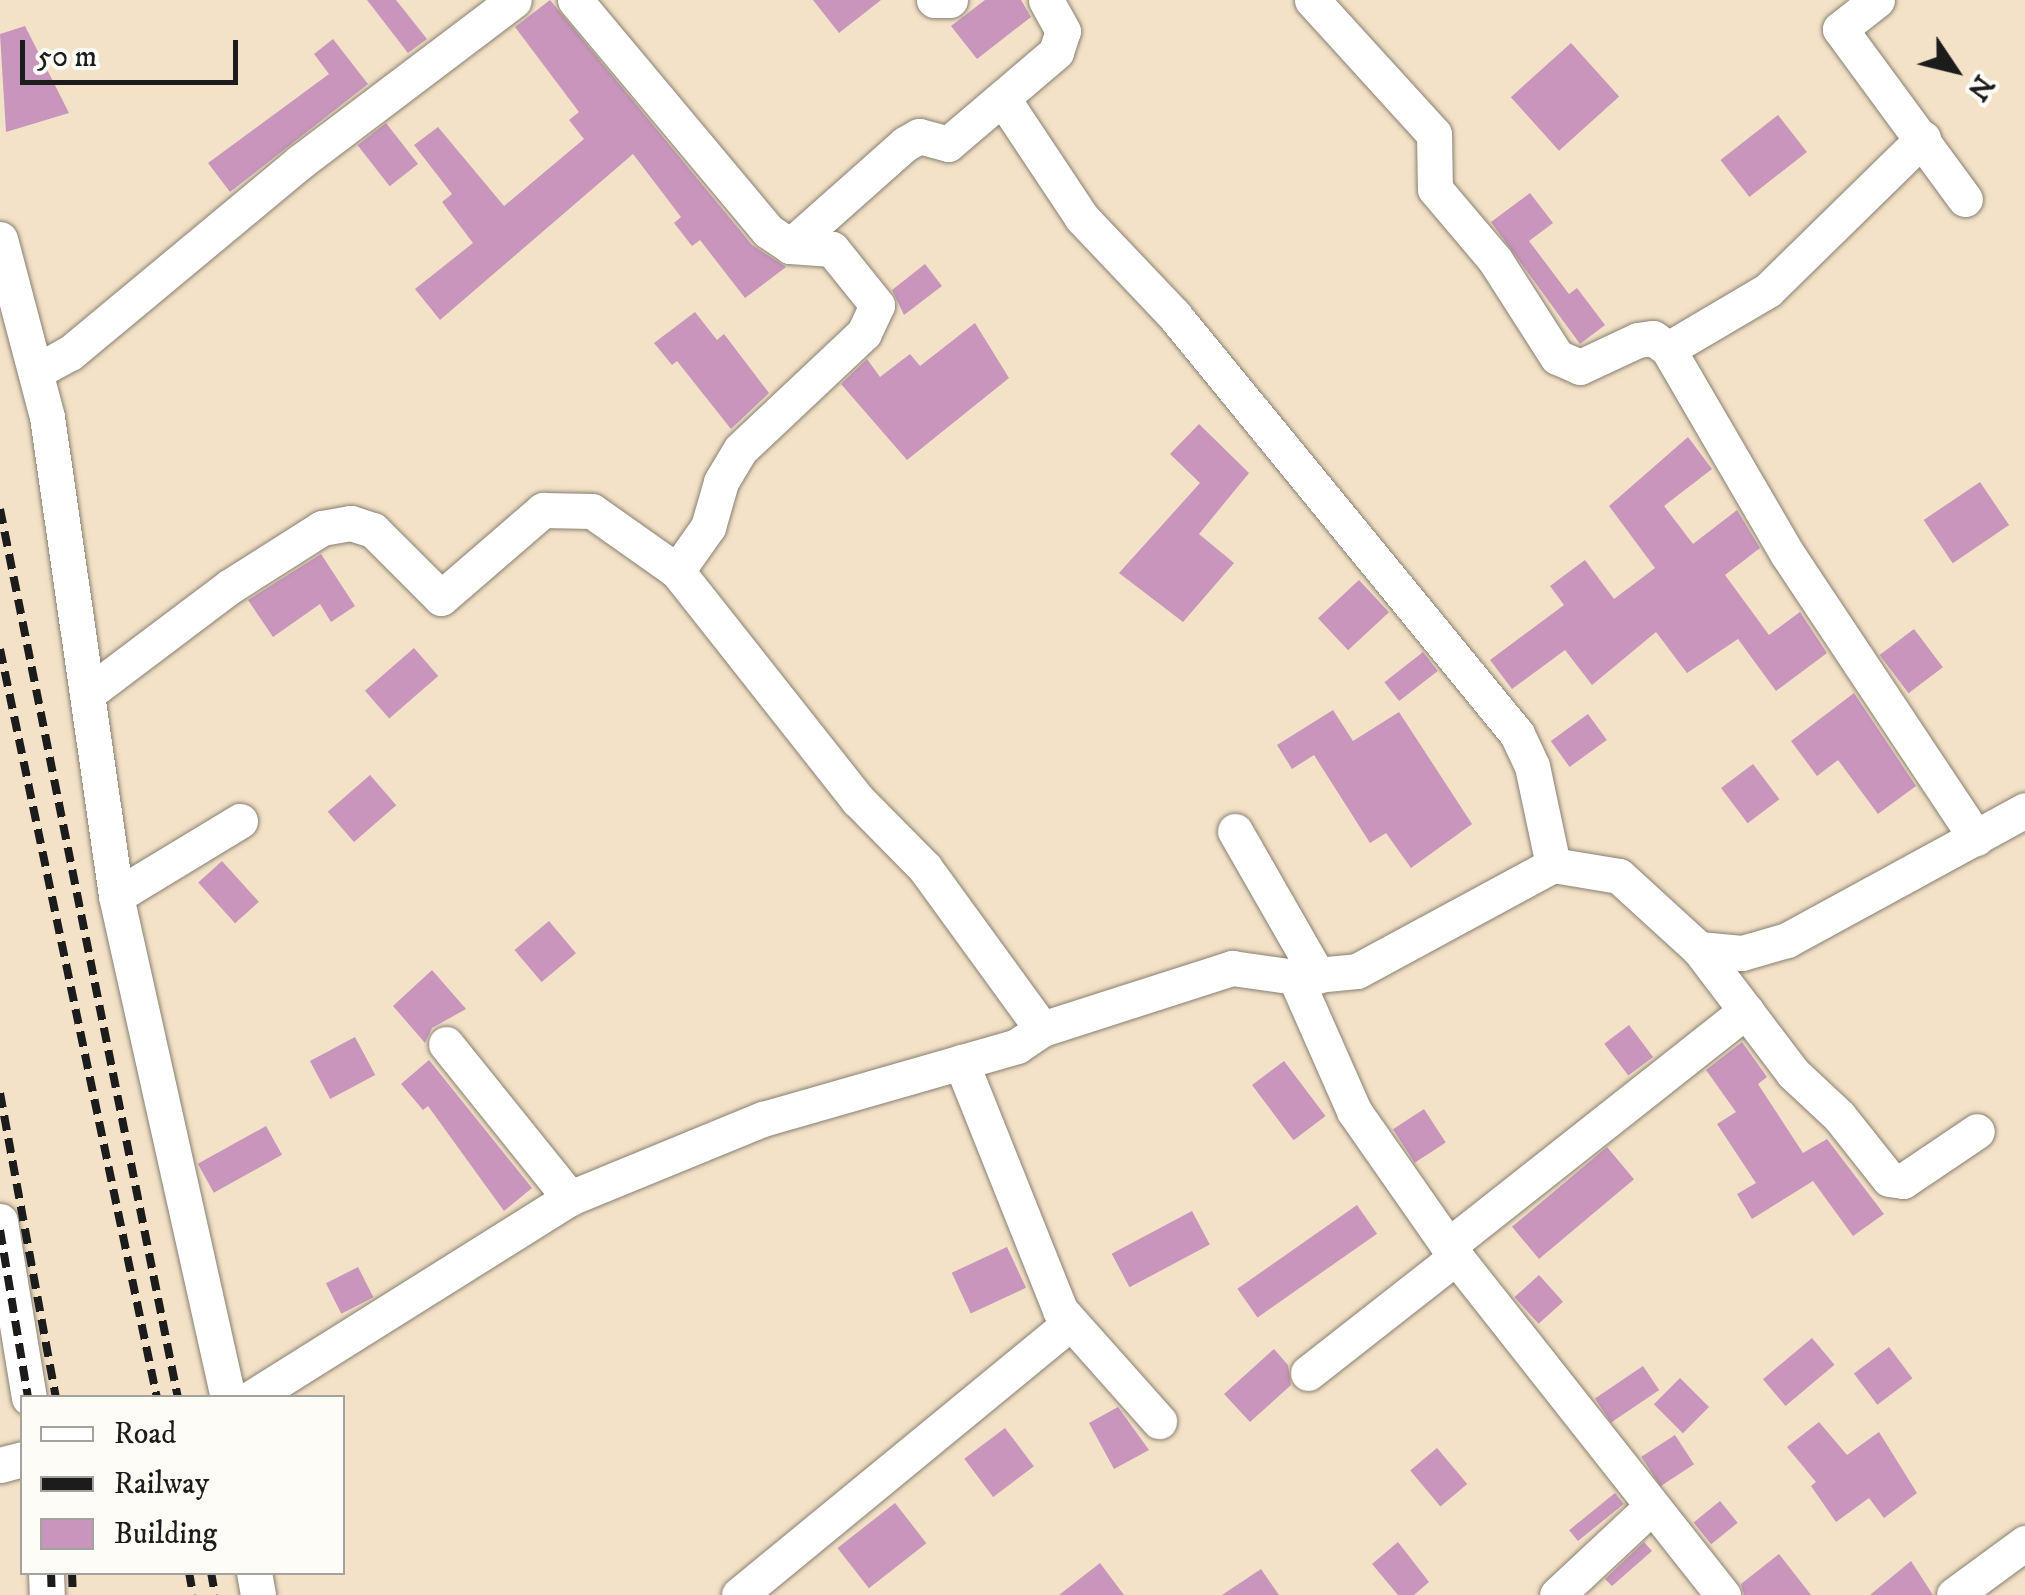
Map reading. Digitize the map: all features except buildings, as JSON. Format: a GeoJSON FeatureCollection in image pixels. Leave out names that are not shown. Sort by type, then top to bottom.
{"type":"FeatureCollection","features":[{"type":"Feature","properties":{"kind":"street"},"geometry":{"type":"LineString","coordinates":[[37,371],[70,353],[300,162],[514,0]]}},
{"type":"Feature","properties":{"kind":"street"},"geometry":{"type":"LineString","coordinates":[[575,0],[768,230],[790,246],[832,249],[874,296],[876,314],[864,333],[740,450],[722,482],[708,527],[677,571]]}},
{"type":"Feature","properties":{"kind":"street"},"geometry":{"type":"LineString","coordinates":[[934,0],[950,0]]}},
{"type":"Feature","properties":{"kind":"street"},"geometry":{"type":"LineString","coordinates":[[790,246],[905,144],[920,136],[948,144],[1063,43],[1061,22],[1046,0]]}},
{"type":"Feature","properties":{"kind":"street"},"geometry":{"type":"LineString","coordinates":[[1312,0],[1434,134],[1435,189],[1495,260],[1556,357],[1580,368],[1647,338],[1668,349],[1788,556],[1976,838]]}},
{"type":"Feature","properties":{"kind":"street"},"geometry":{"type":"LineString","coordinates":[[1877,0],[1840,29],[1965,199]]}},
{"type":"Feature","properties":{"kind":"street"},"geometry":{"type":"LineString","coordinates":[[1003,99],[1082,218],[1174,315],[1517,734],[1532,766],[1554,865]]}},
{"type":"Feature","properties":{"kind":"street"},"geometry":{"type":"LineString","coordinates":[[1668,349],[1768,290],[1923,138]]}},
{"type":"Feature","properties":{"kind":"street"},"geometry":{"type":"LineString","coordinates":[[0,239],[37,371],[91,692],[116,896],[227,1395]]}},
{"type":"Feature","properties":{"kind":"street"},"geometry":{"type":"LineString","coordinates":[[91,692],[229,587],[336,524],[372,530],[441,598],[543,510],[576,506],[677,571],[858,800],[925,868],[1042,1029]]}},
{"type":"Feature","properties":{"kind":"street"},"geometry":{"type":"LineString","coordinates":[[1699,949],[1742,954],[1786,940],[1976,838],[2020,819]]}},
{"type":"Feature","properties":{"kind":"street"},"geometry":{"type":"LineString","coordinates":[[116,896],[240,821]]}},
{"type":"Feature","properties":{"kind":"street"},"geometry":{"type":"LineString","coordinates":[[1235,831],[1306,977],[1354,1112],[1452,1251],[1650,1510],[1723,1595]]}},
{"type":"Feature","properties":{"kind":"street"},"geometry":{"type":"LineString","coordinates":[[256,1395],[570,1198],[764,1119],[1017,1046],[1042,1029],[1232,968],[1306,977],[1357,971],[1554,865],[1619,876],[1699,949],[1808,1091],[1895,1183],[1977,1130]]}},
{"type":"Feature","properties":{"kind":"street"},"geometry":{"type":"LineString","coordinates":[[1308,1373],[1746,1011]]}},
{"type":"Feature","properties":{"kind":"street"},"geometry":{"type":"LineString","coordinates":[[446,1044],[570,1198]]}},
{"type":"Feature","properties":{"kind":"street"},"geometry":{"type":"LineString","coordinates":[[961,1062],[1052,1294],[1070,1324],[1158,1421]]}},
{"type":"Feature","properties":{"kind":"street"},"geometry":{"type":"LineString","coordinates":[[0,1221],[28,1395]]}},
{"type":"Feature","properties":{"kind":"street"},"geometry":{"type":"LineString","coordinates":[[739,1595],[1070,1324]]}},
{"type":"Feature","properties":{"kind":"street"},"geometry":{"type":"LineString","coordinates":[[1558,1595],[1650,1510]]}},
{"type":"Feature","properties":{"kind":"street"},"geometry":{"type":"LineString","coordinates":[[1954,1595],[2025,1543]]}},
{"type":"Feature","properties":{"kind":"railway"},"geometry":{"type":"LineString","coordinates":[[0,509],[177,1395]]}},
{"type":"Feature","properties":{"kind":"railway"},"geometry":{"type":"LineString","coordinates":[[0,649],[156,1395]]}},
{"type":"Feature","properties":{"kind":"railway"},"geometry":{"type":"LineString","coordinates":[[0,1093],[55,1395]]}},
{"type":"Feature","properties":{"kind":"railway"},"geometry":{"type":"LineString","coordinates":[[0,1230],[28,1395]]}},
{"type":"Feature","properties":{"kind":"railway"},"geometry":{"type":"LineString","coordinates":[[51,1575],[52,1595]]}},
{"type":"Feature","properties":{"kind":"railway"},"geometry":{"type":"LineString","coordinates":[[72,1575],[73,1595]]}},
{"type":"Feature","properties":{"kind":"railway"},"geometry":{"type":"LineString","coordinates":[[190,1575],[193,1595]]}},
{"type":"Feature","properties":{"kind":"railway"},"geometry":{"type":"LineString","coordinates":[[212,1575],[215,1595]]}}]}
